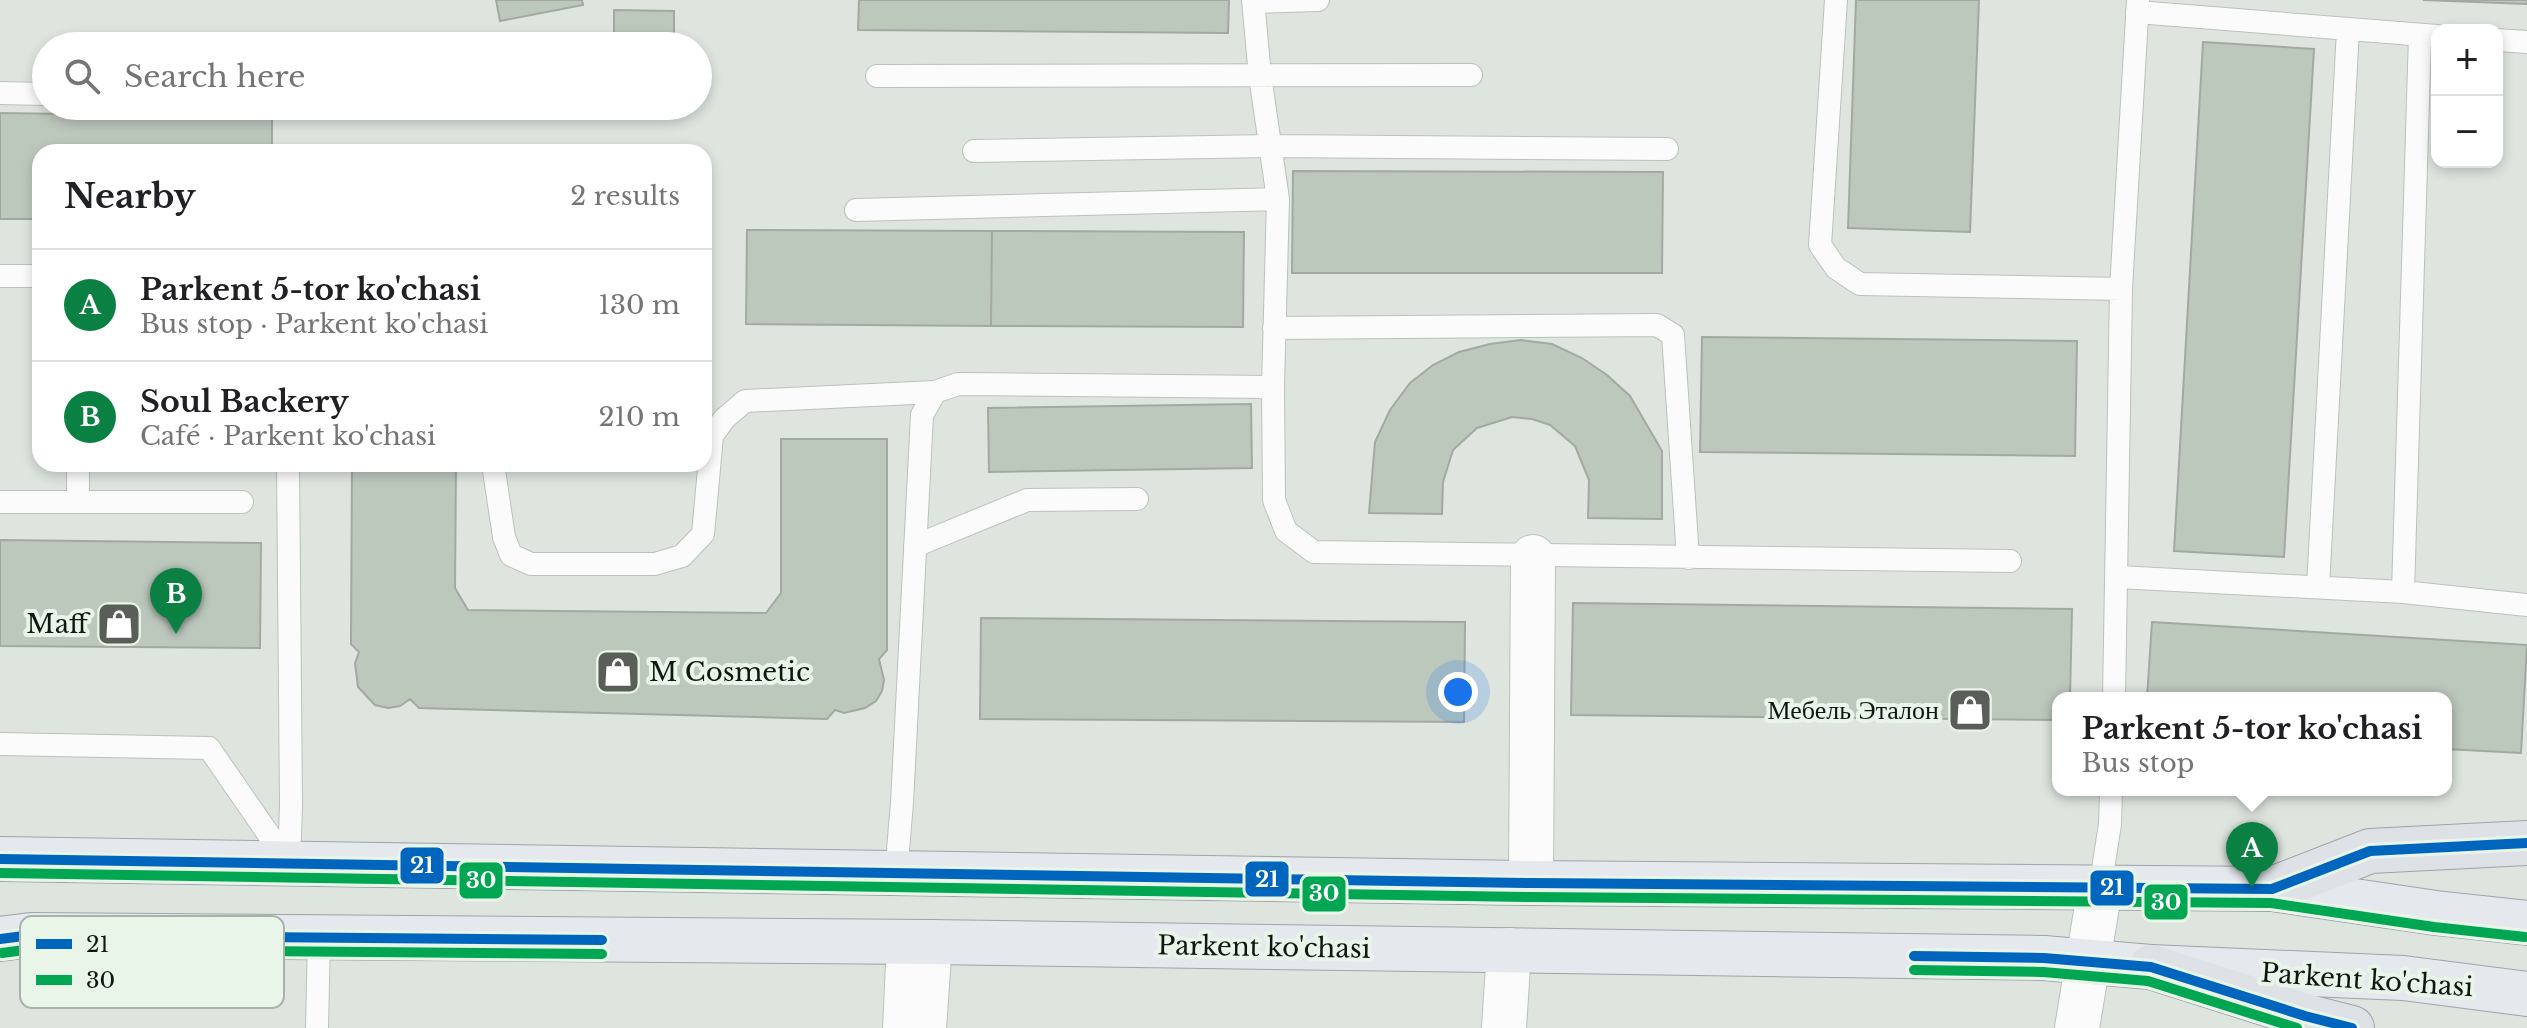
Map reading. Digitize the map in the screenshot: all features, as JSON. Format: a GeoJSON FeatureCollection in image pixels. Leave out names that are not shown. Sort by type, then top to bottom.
{"type":"FeatureCollection","features":[{"type":"Feature","properties":{"kind":"highway"},"geometry":{"type":"LineString","coordinates":[[2272,889],[2370,851],[2527,843]]}},
{"type":"Feature","properties":{"kind":"highway"},"geometry":{"type":"LineString","coordinates":[[2151,967],[2352,1028]]}},
{"type":"Feature","properties":{"kind":"main road"},"geometry":{"type":"LineString","coordinates":[[0,859],[1531,883],[2272,889],[2527,923]]}},
{"type":"Feature","properties":{"kind":"main road","name":"Parkent ko'chasi"},"geometry":{"type":"LineString","coordinates":[[0,939],[20,936]]}},
{"type":"Feature","properties":{"kind":"main road","name":"Parkent ko'chasi"},"geometry":{"type":"LineString","coordinates":[[284,937],[2044,958],[2151,967],[2403,978],[2527,994]]}},
{"type":"Feature","properties":{"kind":"street"},"geometry":{"type":"LineString","coordinates":[[1531,883],[1533,557]]}},
{"type":"Feature","properties":{"kind":"street"},"geometry":{"type":"LineString","coordinates":[[2077,1028],[2100,888]]}},
{"type":"Feature","properties":{"kind":"street"},"geometry":{"type":"LineString","coordinates":[[914,942],[924,1028]]}},
{"type":"Feature","properties":{"kind":"street"},"geometry":{"type":"LineString","coordinates":[[1504,1028],[1509,950]]}},
{"type":"Feature","properties":{"kind":"lane"},"geometry":{"type":"LineString","coordinates":[[1318,0],[1253,1],[1260,76],[1278,199],[1273,387],[1274,500],[1286,531],[1314,552],[2010,561]]}},
{"type":"Feature","properties":{"kind":"lane"},"geometry":{"type":"LineString","coordinates":[[1836,0],[1820,245],[1836,268],[1860,284],[2121,289]]}},
{"type":"Feature","properties":{"kind":"lane"},"geometry":{"type":"LineString","coordinates":[[2114,692],[2121,289],[2137,6],[2428,36],[2403,592]]}},
{"type":"Feature","properties":{"kind":"lane"},"geometry":{"type":"LineString","coordinates":[[2318,587],[2348,29]]}},
{"type":"Feature","properties":{"kind":"lane"},"geometry":{"type":"LineString","coordinates":[[2503,40],[2527,42]]}},
{"type":"Feature","properties":{"kind":"lane"},"geometry":{"type":"LineString","coordinates":[[877,76],[1471,75]]}},
{"type":"Feature","properties":{"kind":"lane"},"geometry":{"type":"LineString","coordinates":[[0,93],[32,94]]}},
{"type":"Feature","properties":{"kind":"lane"},"geometry":{"type":"LineString","coordinates":[[974,151],[1271,146],[1667,149]]}},
{"type":"Feature","properties":{"kind":"lane"},"geometry":{"type":"LineString","coordinates":[[856,210],[1278,199]]}},
{"type":"Feature","properties":{"kind":"lane"},"geometry":{"type":"LineString","coordinates":[[0,276],[32,276]]}},
{"type":"Feature","properties":{"kind":"lane"},"geometry":{"type":"LineString","coordinates":[[1274,328],[1657,325],[1673,335],[1688,558]]}},
{"type":"Feature","properties":{"kind":"lane"},"geometry":{"type":"LineString","coordinates":[[712,436],[724,419],[745,401],[935,392],[958,384],[1273,387]]}},
{"type":"Feature","properties":{"kind":"lane"},"geometry":{"type":"LineString","coordinates":[[896,873],[922,415],[935,392]]}},
{"type":"Feature","properties":{"kind":"lane"},"geometry":{"type":"LineString","coordinates":[[78,472],[78,502]]}},
{"type":"Feature","properties":{"kind":"lane"},"geometry":{"type":"LineString","coordinates":[[288,472],[289,864]]}},
{"type":"Feature","properties":{"kind":"lane"},"geometry":{"type":"LineString","coordinates":[[494,472],[504,537],[511,555],[531,564],[655,564],[682,556],[703,534],[709,472]]}},
{"type":"Feature","properties":{"kind":"lane"},"geometry":{"type":"LineString","coordinates":[[915,546],[1027,500],[1137,499]]}},
{"type":"Feature","properties":{"kind":"lane"},"geometry":{"type":"LineString","coordinates":[[0,502],[242,502]]}},
{"type":"Feature","properties":{"kind":"lane"},"geometry":{"type":"LineString","coordinates":[[2118,577],[2403,592],[2527,605]]}},
{"type":"Feature","properties":{"kind":"lane"},"geometry":{"type":"LineString","coordinates":[[0,744],[209,748],[289,864]]}},
{"type":"Feature","properties":{"kind":"lane"},"geometry":{"type":"LineString","coordinates":[[2100,888],[2110,824],[2111,796]]}},
{"type":"Feature","properties":{"kind":"lane"},"geometry":{"type":"LineString","coordinates":[[317,1028],[319,937]]}},
{"type":"Feature","properties":{"kind":"lane"},"geometry":{"type":"LineString","coordinates":[[894,1028],[914,942]]}},
{"type":"Feature","properties":{"kind":"building"},"geometry":{"type":"Polygon","coordinates":[[[496,0],[582,0],[583,5],[500,21],[496,0]]]}},
{"type":"Feature","properties":{"kind":"building"},"geometry":{"type":"Polygon","coordinates":[[[859,0],[1229,0],[1228,33],[858,30],[859,0]]]}},
{"type":"Feature","properties":{"kind":"building"},"geometry":{"type":"Polygon","coordinates":[[[1856,0],[1979,0],[1970,232],[1848,228],[1856,0]]]}},
{"type":"Feature","properties":{"kind":"building"},"geometry":{"type":"Polygon","coordinates":[[[2423,0],[2527,0],[2527,4],[2423,0]]]}},
{"type":"Feature","properties":{"kind":"building"},"geometry":{"type":"Polygon","coordinates":[[[614,10],[674,11],[674,32],[614,32],[614,10]]]}},
{"type":"Feature","properties":{"kind":"building"},"geometry":{"type":"Polygon","coordinates":[[[2203,42],[2314,49],[2284,557],[2174,551],[2203,42]]]}},
{"type":"Feature","properties":{"kind":"building"},"geometry":{"type":"Polygon","coordinates":[[[0,113],[32,113],[32,120],[272,120],[272,144],[32,144],[32,219],[0,219],[0,113]]]}},
{"type":"Feature","properties":{"kind":"building"},"geometry":{"type":"Polygon","coordinates":[[[1293,171],[1663,172],[1662,273],[1292,273],[1293,171]]]}},
{"type":"Feature","properties":{"kind":"building"},"geometry":{"type":"Polygon","coordinates":[[[747,230],[992,231],[991,326],[746,324],[747,230]]]}},
{"type":"Feature","properties":{"kind":"building"},"geometry":{"type":"Polygon","coordinates":[[[992,231],[1244,232],[1243,327],[991,326],[992,231]]]}},
{"type":"Feature","properties":{"kind":"building"},"geometry":{"type":"Polygon","coordinates":[[[1702,337],[2077,341],[2075,456],[1700,452],[1702,337]]]}},
{"type":"Feature","properties":{"kind":"building"},"geometry":{"type":"Polygon","coordinates":[[[1521,340],[1552,344],[1582,358],[1630,396],[1662,451],[1662,519],[1588,518],[1589,480],[1575,446],[1550,425],[1512,417],[1477,428],[1453,450],[1443,482],[1442,514],[1369,513],[1375,442],[1390,410],[1410,383],[1433,365],[1459,352],[1521,340]]]}},
{"type":"Feature","properties":{"kind":"building"},"geometry":{"type":"Polygon","coordinates":[[[1251,404],[1252,468],[989,472],[988,408],[1251,404]]]}},
{"type":"Feature","properties":{"kind":"building"},"geometry":{"type":"Polygon","coordinates":[[[781,439],[887,439],[887,650],[879,659],[884,680],[882,691],[876,701],[865,708],[844,713],[835,710],[827,719],[419,708],[410,699],[400,706],[388,708],[375,705],[358,687],[355,663],[359,652],[351,644],[352,472],[456,472],[455,588],[468,610],[766,613],[781,593],[781,439]]]}},
{"type":"Feature","properties":{"kind":"building"},"geometry":{"type":"Polygon","coordinates":[[[0,540],[261,543],[260,648],[0,646],[0,540]]]}},
{"type":"Feature","properties":{"kind":"building"},"geometry":{"type":"Polygon","coordinates":[[[1573,603],[2072,609],[2070,692],[2052,692],[2052,720],[1571,715],[1573,603]]]}},
{"type":"Feature","properties":{"kind":"building"},"geometry":{"type":"Polygon","coordinates":[[[981,618],[1465,622],[1464,722],[980,719],[981,618]]]}},
{"type":"Feature","properties":{"kind":"building"},"geometry":{"type":"Polygon","coordinates":[[[2152,622],[2527,645],[2521,753],[2452,749],[2452,692],[2147,692],[2152,622]]]}},
{"type":"Feature","properties":{"kind":"transit line","name":"21"},"geometry":{"type":"LineString","coordinates":[[0,859],[1531,883],[2272,889],[2370,851],[2527,843]]}},
{"type":"Feature","properties":{"kind":"transit line","name":"30"},"geometry":{"type":"LineString","coordinates":[[0,873],[1531,897],[2271,903],[2525,937]]}},
{"type":"Feature","properties":{"kind":"transit line","name":"21"},"geometry":{"type":"LineString","coordinates":[[0,939],[20,936]]}},
{"type":"Feature","properties":{"kind":"transit line","name":"21"},"geometry":{"type":"LineString","coordinates":[[284,937],[602,940]]}},
{"type":"Feature","properties":{"kind":"transit line","name":"30"},"geometry":{"type":"LineString","coordinates":[[2,953],[20,951]]}},
{"type":"Feature","properties":{"kind":"transit line","name":"30"},"geometry":{"type":"LineString","coordinates":[[284,951],[602,954]]}},
{"type":"Feature","properties":{"kind":"transit line","name":"21"},"geometry":{"type":"LineString","coordinates":[[1914,956],[2044,958],[2151,967],[2352,1028]]}},
{"type":"Feature","properties":{"kind":"transit line","name":"30"},"geometry":{"type":"LineString","coordinates":[[1914,970],[2043,972],[2148,981],[2297,1028]]}},
{"type":"Feature","properties":{"kind":"place","name":"Maff"},"geometry":{"type":"Point","coordinates":[119,624]}},
{"type":"Feature","properties":{"kind":"place","name":"Soul Backery"},"geometry":{"type":"Point","coordinates":[176,634]}},
{"type":"Feature","properties":{"kind":"place","name":"M Cosmetic"},"geometry":{"type":"Point","coordinates":[618,672]}},
{"type":"Feature","properties":{"kind":"place","name":"Мебель Эталон"},"geometry":{"type":"Point","coordinates":[1970,710]}},
{"type":"Feature","properties":{"kind":"place","name":"Parkent 5-tor ko'chasi"},"geometry":{"type":"Point","coordinates":[2252,888]}}]}
